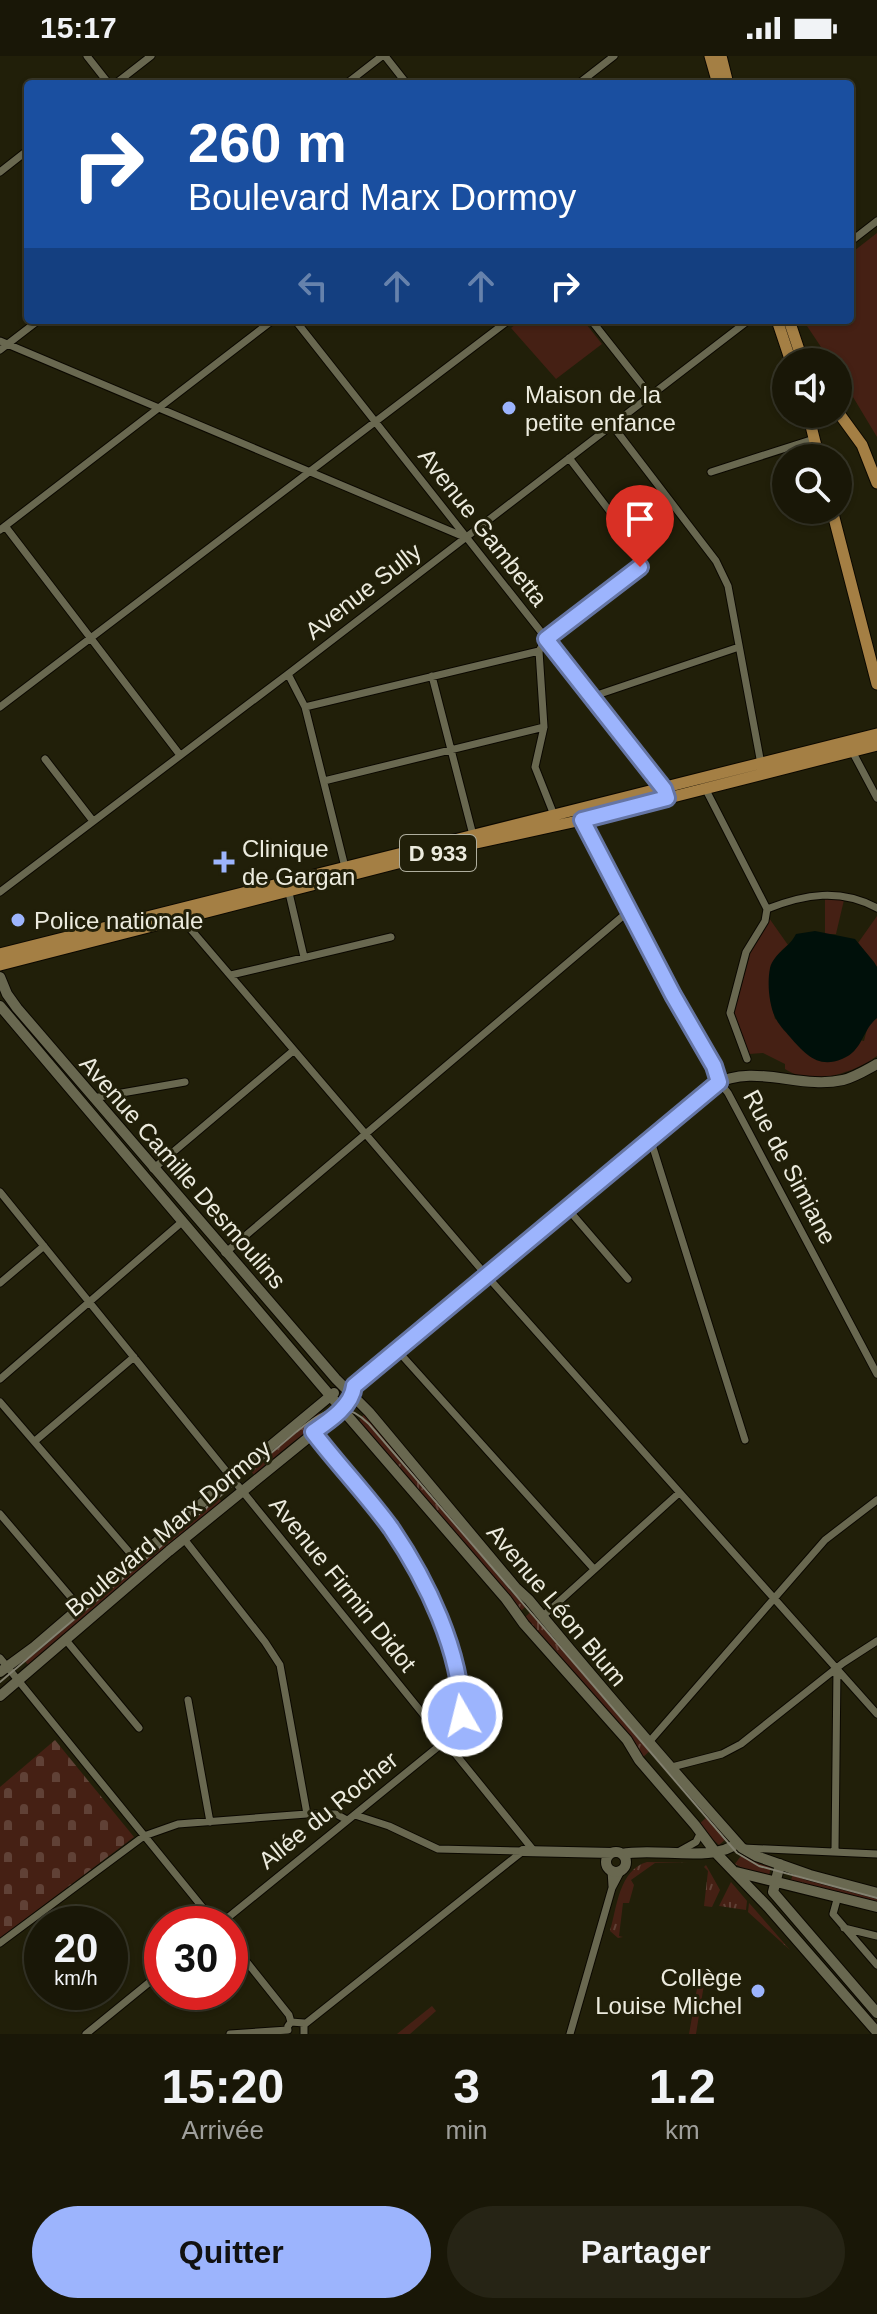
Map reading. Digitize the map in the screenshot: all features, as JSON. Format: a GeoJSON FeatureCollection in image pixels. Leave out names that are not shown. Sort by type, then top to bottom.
{"type":"FeatureCollection","features":[{"type":"Feature","properties":{"kind":"main road"},"geometry":{"type":"LineString","coordinates":[[710,56],[717,80]]}},
{"type":"Feature","properties":{"kind":"main road"},"geometry":{"type":"LineString","coordinates":[[721,56],[727,80]]}},
{"type":"Feature","properties":{"kind":"main road"},"geometry":{"type":"LineString","coordinates":[[778,324],[786,348]]}},
{"type":"Feature","properties":{"kind":"main road"},"geometry":{"type":"LineString","coordinates":[[790,324],[798,348]]}},
{"type":"Feature","properties":{"kind":"main road"},"geometry":{"type":"LineString","coordinates":[[811,428],[815,444]]}},
{"type":"Feature","properties":{"kind":"main road"},"geometry":{"type":"LineString","coordinates":[[850,428],[862,445],[877,483]]}},
{"type":"Feature","properties":{"kind":"main road"},"geometry":{"type":"LineString","coordinates":[[836,524],[877,684]]}},
{"type":"Feature","properties":{"kind":"main road","name":"D 933"},"geometry":{"type":"LineString","coordinates":[[0,965],[289,893],[877,734]]}},
{"type":"Feature","properties":{"kind":"main road","name":"D 933"},"geometry":{"type":"LineString","coordinates":[[666,793],[705,788],[877,745]]}},
{"type":"Feature","properties":{"kind":"main road","name":"D 933"},"geometry":{"type":"LineString","coordinates":[[0,954],[554,815],[580,814]]}},
{"type":"Feature","properties":{"kind":"main road","name":"Avenue Camille Desmoulins"},"geometry":{"type":"LineString","coordinates":[[0,977],[9,998],[153,1169],[350,1389]]}},
{"type":"Feature","properties":{"kind":"main road","name":"Avenue Camille Desmoulins"},"geometry":{"type":"LineString","coordinates":[[0,1006],[331,1396]]}},
{"type":"Feature","properties":{"kind":"main road"},"geometry":{"type":"LineString","coordinates":[[350,1389],[719,1082],[739,1075],[842,1080],[877,1064]]}},
{"type":"Feature","properties":{"kind":"main road","name":"Boulevard Marx Dormoy"},"geometry":{"type":"LineString","coordinates":[[2,1665],[80,1608],[331,1396],[350,1389]]}},
{"type":"Feature","properties":{"kind":"main road","name":"Boulevard Marx Dormoy"},"geometry":{"type":"LineString","coordinates":[[0,1696],[341,1409],[350,1389]]}},
{"type":"Feature","properties":{"kind":"main road","name":"Avenue Léon Blum"},"geometry":{"type":"LineString","coordinates":[[350,1389],[629,1722],[650,1741],[739,1846]]}},
{"type":"Feature","properties":{"kind":"main road","name":"Avenue Léon Blum"},"geometry":{"type":"LineString","coordinates":[[331,1396],[506,1599],[524,1624],[627,1740],[639,1760],[716,1853],[877,2032]]}},
{"type":"Feature","properties":{"kind":"main road"},"geometry":{"type":"LineString","coordinates":[[528,1851],[590,1851],[616,1862],[644,1851],[716,1853],[739,1846],[780,1864],[877,1893]]}},
{"type":"Feature","properties":{"kind":"main road"},"geometry":{"type":"LineString","coordinates":[[780,1864],[773,1892],[877,2013]]}},
{"type":"Feature","properties":{"kind":"main road"},"geometry":{"type":"LineString","coordinates":[[735,1872],[877,1907]]}},
{"type":"Feature","properties":{"kind":"main road"},"geometry":{"type":"LineString","coordinates":[[786,1907],[798,1888]]}},
{"type":"Feature","properties":{"kind":"street"},"geometry":{"type":"LineString","coordinates":[[87,56],[108,80]]}},
{"type":"Feature","properties":{"kind":"street"},"geometry":{"type":"LineString","coordinates":[[118,80],[151,56]]}},
{"type":"Feature","properties":{"kind":"street"},"geometry":{"type":"LineString","coordinates":[[351,80],[383,56],[404,80]]}},
{"type":"Feature","properties":{"kind":"street"},"geometry":{"type":"LineString","coordinates":[[583,80],[614,56]]}},
{"type":"Feature","properties":{"kind":"street"},"geometry":{"type":"LineString","coordinates":[[0,172],[24,153]]}},
{"type":"Feature","properties":{"kind":"street"},"geometry":{"type":"LineString","coordinates":[[854,239],[877,221]]}},
{"type":"Feature","properties":{"kind":"street"},"geometry":{"type":"LineString","coordinates":[[0,350],[4,342],[33,324]]}},
{"type":"Feature","properties":{"kind":"street"},"geometry":{"type":"LineString","coordinates":[[180,755],[91,637],[2,528],[268,324]]}},
{"type":"Feature","properties":{"kind":"street","name":"Avenue Gambetta"},"geometry":{"type":"LineString","coordinates":[[298,324],[666,793]]}},
{"type":"Feature","properties":{"kind":"street"},"geometry":{"type":"LineString","coordinates":[[0,707],[504,324]]}},
{"type":"Feature","properties":{"kind":"street"},"geometry":{"type":"LineString","coordinates":[[594,324],[651,396]]}},
{"type":"Feature","properties":{"kind":"street","name":"Avenue Sully"},"geometry":{"type":"LineString","coordinates":[[0,892],[744,324]]}},
{"type":"Feature","properties":{"kind":"street"},"geometry":{"type":"LineString","coordinates":[[4,342],[465,537]]}},
{"type":"Feature","properties":{"kind":"street"},"geometry":{"type":"LineString","coordinates":[[612,425],[716,561],[728,586],[761,764]]}},
{"type":"Feature","properties":{"kind":"street"},"geometry":{"type":"LineString","coordinates":[[711,472],[814,439]]}},
{"type":"Feature","properties":{"kind":"street"},"geometry":{"type":"LineString","coordinates":[[569,458],[618,522]]}},
{"type":"Feature","properties":{"kind":"street"},"geometry":{"type":"LineString","coordinates":[[554,815],[535,767],[544,727],[539,651],[546,639],[640,567]]}},
{"type":"Feature","properties":{"kind":"street"},"geometry":{"type":"LineString","coordinates":[[591,697],[739,647]]}},
{"type":"Feature","properties":{"kind":"street"},"geometry":{"type":"LineString","coordinates":[[305,707],[539,651]]}},
{"type":"Feature","properties":{"kind":"street"},"geometry":{"type":"LineString","coordinates":[[288,674],[305,707],[345,867]]}},
{"type":"Feature","properties":{"kind":"street"},"geometry":{"type":"LineString","coordinates":[[432,676],[473,835]]}},
{"type":"Feature","properties":{"kind":"street"},"geometry":{"type":"LineString","coordinates":[[324,781],[544,727]]}},
{"type":"Feature","properties":{"kind":"street"},"geometry":{"type":"LineString","coordinates":[[852,751],[877,798]]}},
{"type":"Feature","properties":{"kind":"street"},"geometry":{"type":"LineString","coordinates":[[45,759],[93,821]]}},
{"type":"Feature","properties":{"kind":"street"},"geometry":{"type":"LineString","coordinates":[[705,788],[767,909],[765,921],[746,952],[730,1013],[747,1059]]}},
{"type":"Feature","properties":{"kind":"street","name":"Rue de Simiane"},"geometry":{"type":"LineString","coordinates":[[580,814],[714,1066],[719,1082],[728,1093],[877,1374]]}},
{"type":"Feature","properties":{"kind":"street"},"geometry":{"type":"LineString","coordinates":[[289,893],[304,957]]}},
{"type":"Feature","properties":{"kind":"street"},"geometry":{"type":"LineString","coordinates":[[767,909],[820,893],[843,895],[877,908]]}},
{"type":"Feature","properties":{"kind":"street"},"geometry":{"type":"LineString","coordinates":[[225,1253],[630,910]]}},
{"type":"Feature","properties":{"kind":"street"},"geometry":{"type":"LineString","coordinates":[[182,919],[486,1275],[877,1714]]}},
{"type":"Feature","properties":{"kind":"street"},"geometry":{"type":"LineString","coordinates":[[231,975],[391,937]]}},
{"type":"Feature","properties":{"kind":"street"},"geometry":{"type":"LineString","coordinates":[[153,1169],[293,1051]]}},
{"type":"Feature","properties":{"kind":"street"},"geometry":{"type":"LineString","coordinates":[[93,1098],[185,1082]]}},
{"type":"Feature","properties":{"kind":"street"},"geometry":{"type":"LineString","coordinates":[[650,1138],[745,1440]]}},
{"type":"Feature","properties":{"kind":"street","name":"Avenue Firmin Didot"},"geometry":{"type":"LineString","coordinates":[[0,1192],[444,1742],[528,1851]]}},
{"type":"Feature","properties":{"kind":"street"},"geometry":{"type":"LineString","coordinates":[[567,1208],[628,1279]]}},
{"type":"Feature","properties":{"kind":"street"},"geometry":{"type":"LineString","coordinates":[[0,1379],[183,1221]]}},
{"type":"Feature","properties":{"kind":"street"},"geometry":{"type":"LineString","coordinates":[[0,1283],[44,1246]]}},
{"type":"Feature","properties":{"kind":"street"},"geometry":{"type":"LineString","coordinates":[[397,1350],[593,1568]]}},
{"type":"Feature","properties":{"kind":"street"},"geometry":{"type":"LineString","coordinates":[[35,1441],[134,1357]]}},
{"type":"Feature","properties":{"kind":"street"},"geometry":{"type":"LineString","coordinates":[[0,1402],[136,1560]]}},
{"type":"Feature","properties":{"kind":"street","name":"Allée du Rocher"},"geometry":{"type":"LineString","coordinates":[[240,1906],[444,1742],[460,1725],[462,1703],[454,1662],[440,1621],[418,1576],[389,1526],[313,1432]]}},
{"type":"Feature","properties":{"kind":"street"},"geometry":{"type":"LineString","coordinates":[[543,1616],[679,1493]]}},
{"type":"Feature","properties":{"kind":"street"},"geometry":{"type":"LineString","coordinates":[[650,1741],[825,1540],[877,1500]]}},
{"type":"Feature","properties":{"kind":"street"},"geometry":{"type":"LineString","coordinates":[[0,1514],[80,1608]]}},
{"type":"Feature","properties":{"kind":"street"},"geometry":{"type":"LineString","coordinates":[[184,1539],[280,1665],[307,1814]]}},
{"type":"Feature","properties":{"kind":"street"},"geometry":{"type":"LineString","coordinates":[[65,1639],[139,1728]]}},
{"type":"Feature","properties":{"kind":"street"},"geometry":{"type":"LineString","coordinates":[[672,1767],[722,1754],[741,1744],[837,1668],[877,1641]]}},
{"type":"Feature","properties":{"kind":"street"},"geometry":{"type":"LineString","coordinates":[[2,1665],[20,1681],[203,1906]]}},
{"type":"Feature","properties":{"kind":"street"},"geometry":{"type":"LineString","coordinates":[[835,1850],[837,1668]]}},
{"type":"Feature","properties":{"kind":"street"},"geometry":{"type":"LineString","coordinates":[[188,1700],[210,1822]]}},
{"type":"Feature","properties":{"kind":"street"},"geometry":{"type":"LineString","coordinates":[[0,1943],[144,1836],[178,1824],[307,1814],[336,1814],[347,1820]]}},
{"type":"Feature","properties":{"kind":"street"},"geometry":{"type":"LineString","coordinates":[[355,1815],[389,1826],[438,1849],[528,1851]]}},
{"type":"Feature","properties":{"kind":"street"},"geometry":{"type":"LineString","coordinates":[[678,1852],[696,1842],[701,1832]]}},
{"type":"Feature","properties":{"kind":"street"},"geometry":{"type":"LineString","coordinates":[[739,1846],[877,1854]]}},
{"type":"Feature","properties":{"kind":"street"},"geometry":{"type":"LineString","coordinates":[[780,1864],[785,1849]]}},
{"type":"Feature","properties":{"kind":"street"},"geometry":{"type":"LineString","coordinates":[[230,2034],[290,2029],[305,2032],[528,1851]]}},
{"type":"Feature","properties":{"kind":"street"},"geometry":{"type":"LineString","coordinates":[[570,2034],[612,1888],[616,1862]]}},
{"type":"Feature","properties":{"kind":"street"},"geometry":{"type":"LineString","coordinates":[[838,1896],[833,1914],[877,1965]]}},
{"type":"Feature","properties":{"kind":"street"},"geometry":{"type":"LineString","coordinates":[[844,1927],[877,1936]]}},
{"type":"Feature","properties":{"kind":"street"},"geometry":{"type":"LineString","coordinates":[[248,1964],[289,2015],[290,2029]]}},
{"type":"Feature","properties":{"kind":"street"},"geometry":{"type":"LineString","coordinates":[[86,2034],[144,1987]]}},
{"type":"Feature","properties":{"kind":"green space"},"geometry":{"type":"Polygon","coordinates":[[[877,233],[877,437],[852,395],[852,348],[822,348],[806,324],[854,324],[854,251],[877,233]]]}},
{"type":"Feature","properties":{"kind":"green space"},"geometry":{"type":"Polygon","coordinates":[[[516,324],[586,324],[602,344],[556,379],[511,328],[516,324]]]}},
{"type":"Feature","properties":{"kind":"green space"},"geometry":{"type":"Polygon","coordinates":[[[825,897],[844,900],[836,934],[825,934],[825,897]]]}},
{"type":"Feature","properties":{"kind":"green space"},"geometry":{"type":"Polygon","coordinates":[[[877,916],[877,967],[858,943],[877,916]]]}},
{"type":"Feature","properties":{"kind":"green space"},"geometry":{"type":"Polygon","coordinates":[[[769,918],[788,945],[780,952],[772,969],[775,1019],[864,1041],[868,1025],[877,1018],[877,1056],[857,1068],[832,1076],[807,1077],[785,1069],[785,1064],[763,1053],[749,1054],[734,1013],[750,954],[769,918]]]}},
{"type":"Feature","properties":{"kind":"green space"},"geometry":{"type":"Polygon","coordinates":[[[317,1411],[325,1420],[288,1446],[256,1477],[248,1468],[317,1411]]]}},
{"type":"Feature","properties":{"kind":"green space"},"geometry":{"type":"Polygon","coordinates":[[[365,1413],[528,1604],[519,1613],[357,1423],[365,1413]]]}},
{"type":"Feature","properties":{"kind":"green space"},"geometry":{"type":"Polygon","coordinates":[[[216,1495],[224,1504],[30,1667],[22,1658],[216,1495]]]}},
{"type":"Feature","properties":{"kind":"green space"},"geometry":{"type":"Polygon","coordinates":[[[533,1610],[653,1748],[642,1758],[628,1736],[524,1618],[533,1610]]]}},
{"type":"Feature","properties":{"kind":"green space"},"geometry":{"type":"Polygon","coordinates":[[[55,1740],[134,1837],[42,1906],[24,1906],[24,1920],[0,1938],[0,1787],[55,1740]]]}},
{"type":"Feature","properties":{"kind":"green space"},"geometry":{"type":"Polygon","coordinates":[[[707,1817],[710,1820],[713,1817],[727,1838],[719,1845],[698,1825],[707,1817]]]}},
{"type":"Feature","properties":{"kind":"green space"},"geometry":{"type":"Polygon","coordinates":[[[743,1853],[771,1867],[769,1875],[735,1864],[743,1853]]]}},
{"type":"Feature","properties":{"kind":"green space"},"geometry":{"type":"Polygon","coordinates":[[[647,1862],[689,1863],[655,1863],[631,1880],[634,1885],[629,1903],[623,1903],[619,1936],[623,1937],[618,1938],[610,1931],[621,1890],[630,1873],[647,1862]]]}},
{"type":"Feature","properties":{"kind":"green space"},"geometry":{"type":"Polygon","coordinates":[[[706,1865],[720,1890],[712,1907],[704,1906],[706,1865]]]}},
{"type":"Feature","properties":{"kind":"green space"},"geometry":{"type":"Polygon","coordinates":[[[794,1871],[877,1896],[877,1904],[790,1883],[794,1871]]]}},
{"type":"Feature","properties":{"kind":"green space"},"geometry":{"type":"Polygon","coordinates":[[[731,1882],[747,1901],[746,1910],[719,1906],[731,1882]]]}},
{"type":"Feature","properties":{"kind":"green space"},"geometry":{"type":"Polygon","coordinates":[[[750,1904],[790,1950],[748,1912],[750,1904]]]}},
{"type":"Feature","properties":{"kind":"green space"},"geometry":{"type":"Polygon","coordinates":[[[700,1971],[706,1972],[696,2034],[689,2034],[700,1971]]]}},
{"type":"Feature","properties":{"kind":"green space"},"geometry":{"type":"Polygon","coordinates":[[[432,2006],[436,2011],[410,2034],[397,2034],[432,2006]]]}},
{"type":"Feature","properties":{"kind":"shaded area"},"geometry":{"type":"Polygon","coordinates":[[[815,931],[855,939],[877,967],[877,1018],[854,1051],[833,1062],[819,1061],[801,1049],[778,1022],[770,1000],[769,974],[775,958],[796,934],[815,931]]]}},
{"type":"Feature","properties":{"kind":"tram line"},"geometry":{"type":"LineString","coordinates":[[0,1682],[314,1418],[332,1410],[349,1411],[369,1424],[737,1853],[759,1866],[877,1898]]}},
{"type":"Feature","properties":{"kind":"place","name":"Maison de la petite enfance"},"geometry":{"type":"Point","coordinates":[509,408]}},
{"type":"Feature","properties":{"kind":"place","name":"Clinique de Gargan"},"geometry":{"type":"Point","coordinates":[224,862]}},
{"type":"Feature","properties":{"kind":"place","name":"Police nationale"},"geometry":{"type":"Point","coordinates":[18,920]}},
{"type":"Feature","properties":{"kind":"place","name":"Collège Louise Michel"},"geometry":{"type":"Point","coordinates":[758,1991]}},
{"type":"Feature","properties":{"kind":"route"},"geometry":{"type":"LineString","coordinates":[[462,1716],[454,1662],[445,1632],[418,1576],[389,1526],[313,1432],[330,1420],[353,1396],[354,1386],[719,1082],[714,1066],[673,995],[582,820],[667,798],[664,789],[546,639],[640,567]]}}]}
